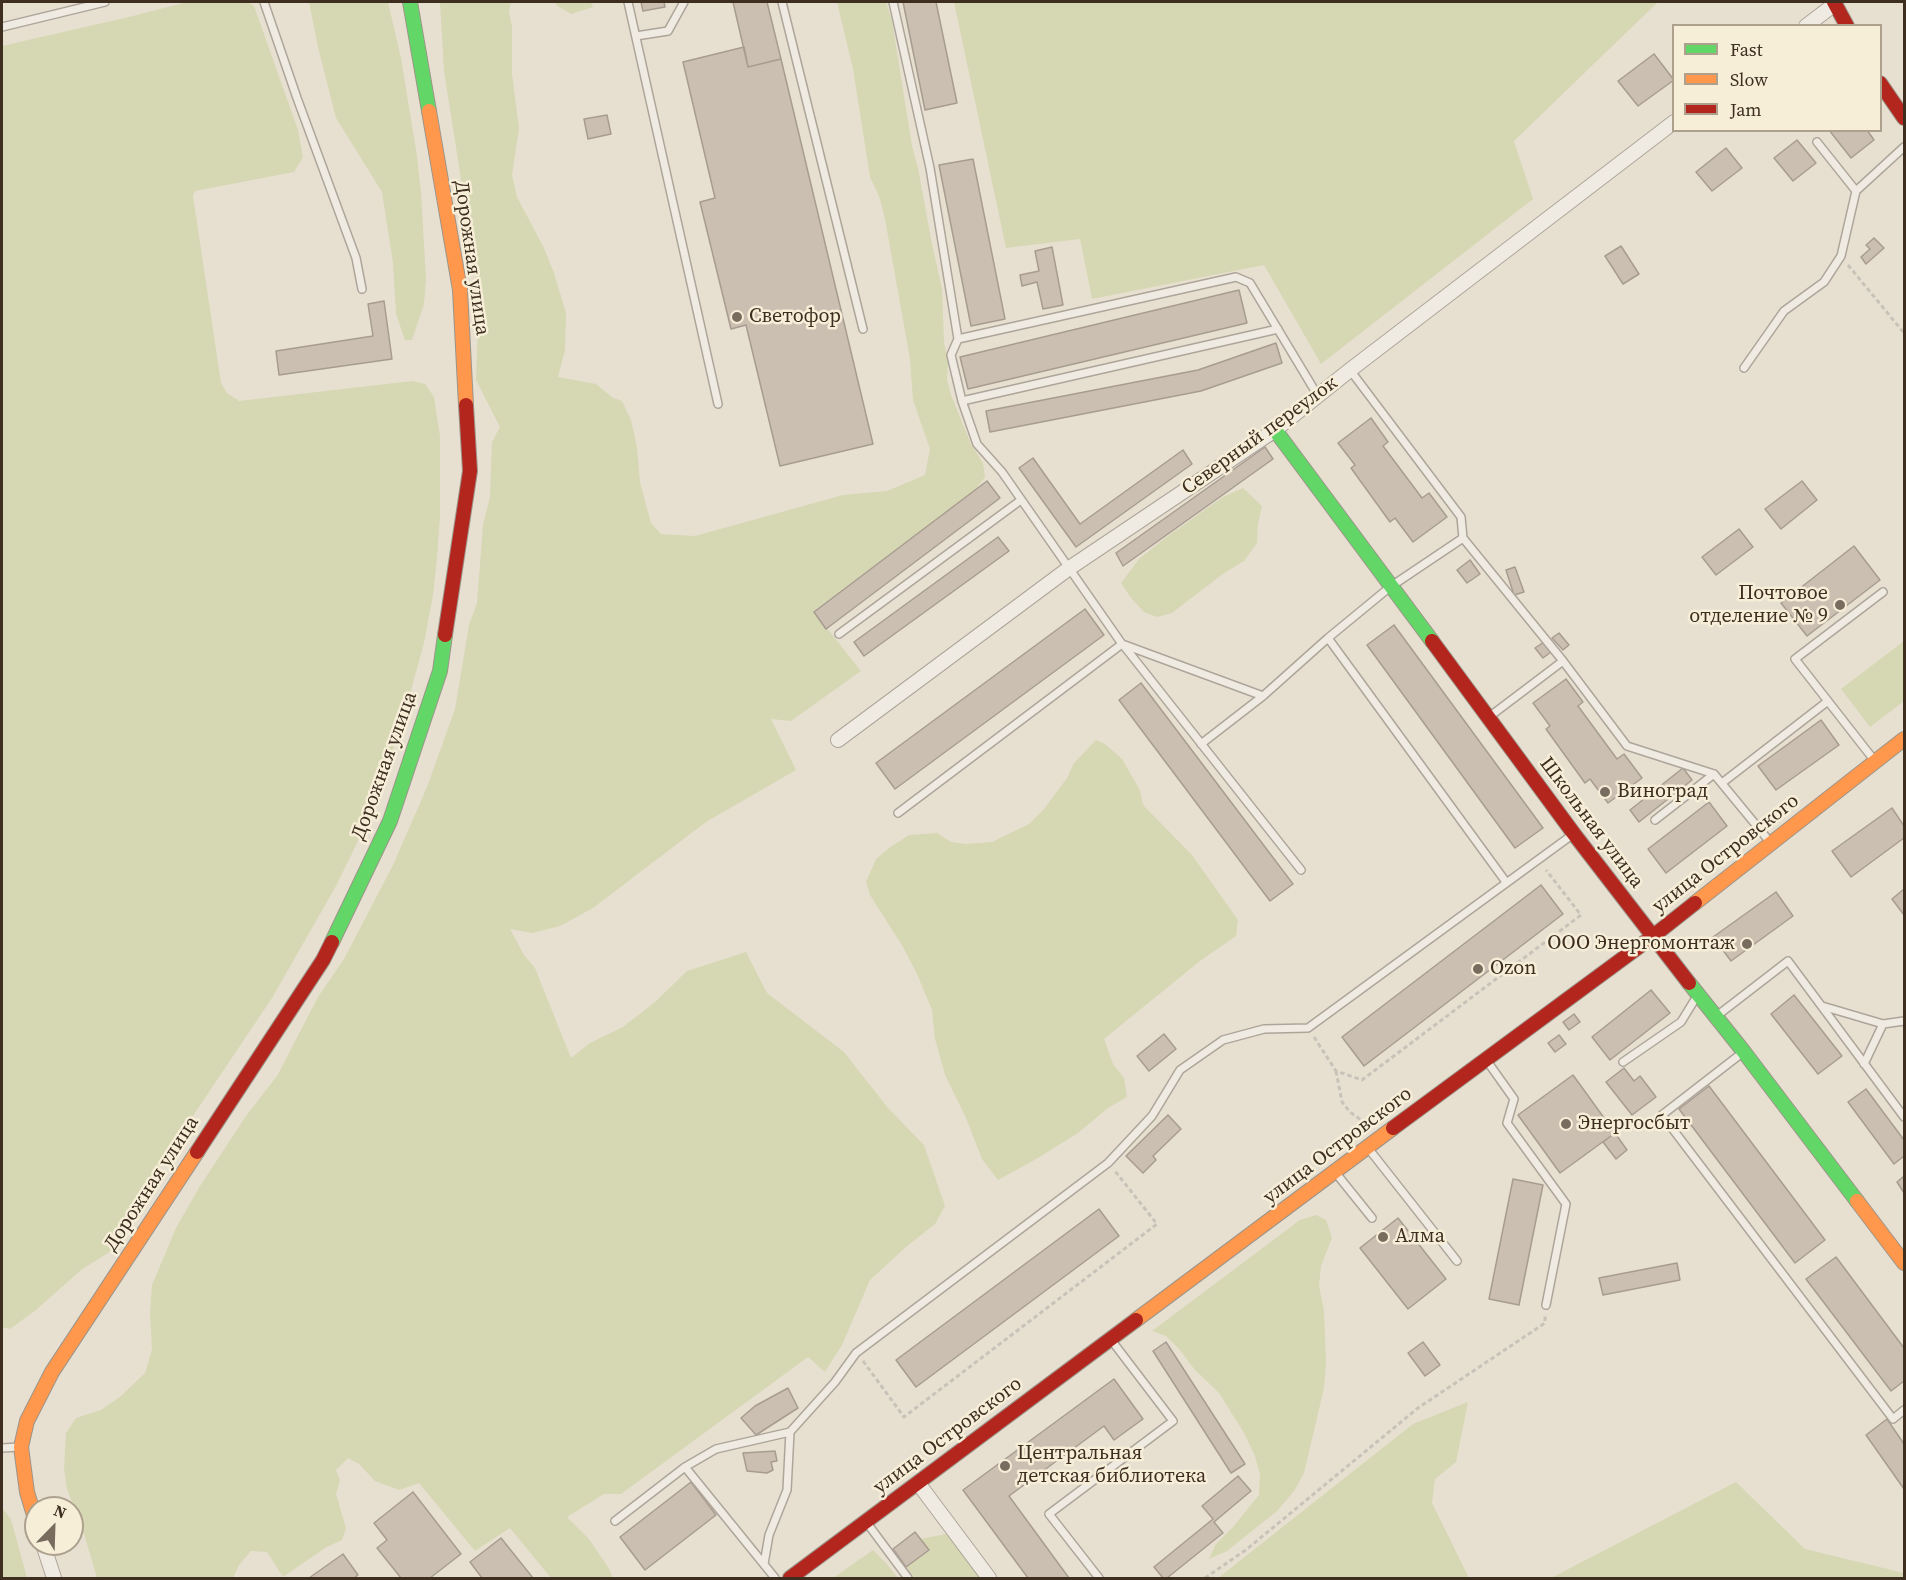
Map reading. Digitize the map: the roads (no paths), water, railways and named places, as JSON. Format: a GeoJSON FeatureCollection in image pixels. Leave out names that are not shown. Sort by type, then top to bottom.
{"type":"FeatureCollection","features":[{"type":"Feature","properties":{"kind":"street","name":"Дорожная улица"},"geometry":{"type":"LineString","coordinates":[[28,1496],[21,1447],[27,1421],[52,1372],[322,960],[390,821],[440,671],[470,471],[460,290],[410,2]]}},
{"type":"Feature","properties":{"kind":"street"},"geometry":{"type":"LineString","coordinates":[[1808,24],[1834,3],[1846,24]]}},
{"type":"Feature","properties":{"kind":"street"},"geometry":{"type":"LineString","coordinates":[[1882,84],[1905,118]]}},
{"type":"Feature","properties":{"kind":"street","name":"Северный переулок"},"geometry":{"type":"LineString","coordinates":[[838,740],[1068,569],[1275,430],[1672,124]]}},
{"type":"Feature","properties":{"kind":"street","name":"Школьная улица"},"geometry":{"type":"LineString","coordinates":[[1275,430],[1574,834],[1905,1263]]}},
{"type":"Feature","properties":{"kind":"street","name":"улица Островского"},"geometry":{"type":"LineString","coordinates":[[790,1578],[1652,937],[1905,739]]}},
{"type":"Feature","properties":{"kind":"street"},"geometry":{"type":"LineString","coordinates":[[918,1483],[989,1578]]}},
{"type":"Feature","properties":{"kind":"street"},"geometry":{"type":"LineString","coordinates":[[47,1556],[54,1578]]}},
{"type":"Feature","properties":{"kind":"lane"},"geometry":{"type":"LineString","coordinates":[[2,27],[105,2]]}},
{"type":"Feature","properties":{"kind":"lane"},"geometry":{"type":"LineString","coordinates":[[264,2],[356,258],[362,289]]}},
{"type":"Feature","properties":{"kind":"lane"},"geometry":{"type":"LineString","coordinates":[[628,2],[718,404]]}},
{"type":"Feature","properties":{"kind":"lane"},"geometry":{"type":"LineString","coordinates":[[636,36],[668,31],[684,2]]}},
{"type":"Feature","properties":{"kind":"lane"},"geometry":{"type":"LineString","coordinates":[[782,2],[863,329]]}},
{"type":"Feature","properties":{"kind":"lane"},"geometry":{"type":"LineString","coordinates":[[893,2],[930,168],[958,339],[951,355],[962,401],[977,444],[1002,472],[1122,644],[1301,870]]}},
{"type":"Feature","properties":{"kind":"lane"},"geometry":{"type":"LineString","coordinates":[[1816,142],[1856,190]]}},
{"type":"Feature","properties":{"kind":"lane"},"geometry":{"type":"LineString","coordinates":[[1744,368],[1784,311],[1824,282],[1841,256],[1856,190],[1905,147]]}},
{"type":"Feature","properties":{"kind":"lane"},"geometry":{"type":"LineString","coordinates":[[958,339],[1236,277],[1250,283],[1318,396]]}},
{"type":"Feature","properties":{"kind":"lane"},"geometry":{"type":"LineString","coordinates":[[962,401],[1278,329]]}},
{"type":"Feature","properties":{"kind":"lane"},"geometry":{"type":"LineString","coordinates":[[1350,370],[1461,517],[1463,538],[1563,661],[1627,746],[1714,774],[1772,844]]}},
{"type":"Feature","properties":{"kind":"lane"},"geometry":{"type":"LineString","coordinates":[[838,634],[1021,500]]}},
{"type":"Feature","properties":{"kind":"lane"},"geometry":{"type":"LineString","coordinates":[[1201,744],[1263,696],[1390,587],[1463,538]]}},
{"type":"Feature","properties":{"kind":"lane"},"geometry":{"type":"LineString","coordinates":[[1875,762],[1795,659],[1883,592]]}},
{"type":"Feature","properties":{"kind":"lane"},"geometry":{"type":"LineString","coordinates":[[1328,638],[1506,882]]}},
{"type":"Feature","properties":{"kind":"lane"},"geometry":{"type":"LineString","coordinates":[[1122,644],[1263,696]]}},
{"type":"Feature","properties":{"kind":"lane"},"geometry":{"type":"LineString","coordinates":[[898,813],[1122,644]]}},
{"type":"Feature","properties":{"kind":"lane"},"geometry":{"type":"LineString","coordinates":[[1488,718],[1563,661]]}},
{"type":"Feature","properties":{"kind":"lane"},"geometry":{"type":"LineString","coordinates":[[1722,783],[1828,701]]}},
{"type":"Feature","properties":{"kind":"lane"},"geometry":{"type":"LineString","coordinates":[[1655,820],[1714,774]]}},
{"type":"Feature","properties":{"kind":"lane"},"geometry":{"type":"LineString","coordinates":[[615,1521],[685,1467],[716,1449],[790,1432],[835,1382],[856,1353],[1108,1163],[1152,1116],[1180,1070],[1223,1040],[1264,1029],[1308,1028],[1574,834]]}},
{"type":"Feature","properties":{"kind":"lane"},"geometry":{"type":"LineString","coordinates":[[1716,1016],[1788,961],[1905,1117]]}},
{"type":"Feature","properties":{"kind":"lane"},"geometry":{"type":"LineString","coordinates":[[1623,1062],[1681,1022],[1698,994]]}},
{"type":"Feature","properties":{"kind":"lane"},"geometry":{"type":"LineString","coordinates":[[1822,1006],[1883,1024],[1905,1021]]}},
{"type":"Feature","properties":{"kind":"lane"},"geometry":{"type":"LineString","coordinates":[[1864,1064],[1883,1024]]}},
{"type":"Feature","properties":{"kind":"lane"},"geometry":{"type":"LineString","coordinates":[[1744,1052],[1662,1115],[1893,1419],[1905,1410]]}},
{"type":"Feature","properties":{"kind":"lane"},"geometry":{"type":"LineString","coordinates":[[1485,1059],[1514,1099],[1507,1123],[1566,1204],[1546,1305]]}},
{"type":"Feature","properties":{"kind":"lane"},"geometry":{"type":"LineString","coordinates":[[1368,1148],[1457,1261]]}},
{"type":"Feature","properties":{"kind":"lane"},"geometry":{"type":"LineString","coordinates":[[1335,1172],[1372,1218]]}},
{"type":"Feature","properties":{"kind":"lane"},"geometry":{"type":"LineString","coordinates":[[1099,1578],[1049,1514],[1173,1420],[1111,1339]]}},
{"type":"Feature","properties":{"kind":"lane"},"geometry":{"type":"LineString","coordinates":[[764,1564],[769,1535],[787,1490],[790,1432]]}},
{"type":"Feature","properties":{"kind":"lane"},"geometry":{"type":"LineString","coordinates":[[2,1448],[21,1447]]}},
{"type":"Feature","properties":{"kind":"lane"},"geometry":{"type":"LineString","coordinates":[[685,1467],[775,1578]]}},
{"type":"Feature","properties":{"kind":"lane"},"geometry":{"type":"LineString","coordinates":[[866,1522],[908,1578]]}},
{"type":"Feature","properties":{"kind":"place","name":"Светофор"},"geometry":{"type":"Point","coordinates":[737,317]}},
{"type":"Feature","properties":{"kind":"place","name":"Почтовое отделение № 9"},"geometry":{"type":"Point","coordinates":[1840,605]}},
{"type":"Feature","properties":{"kind":"place","name":"Виноград"},"geometry":{"type":"Point","coordinates":[1605,792]}},
{"type":"Feature","properties":{"kind":"place","name":"ООО Энергомонтаж"},"geometry":{"type":"Point","coordinates":[1747,944]}},
{"type":"Feature","properties":{"kind":"place","name":"Ozon"},"geometry":{"type":"Point","coordinates":[1478,969]}},
{"type":"Feature","properties":{"kind":"place","name":"Энергосбыт"},"geometry":{"type":"Point","coordinates":[1566,1124]}},
{"type":"Feature","properties":{"kind":"place","name":"Алма"},"geometry":{"type":"Point","coordinates":[1383,1237]}},
{"type":"Feature","properties":{"kind":"place","name":"Центральная детская библиотека"},"geometry":{"type":"Point","coordinates":[1005,1466]}}]}
